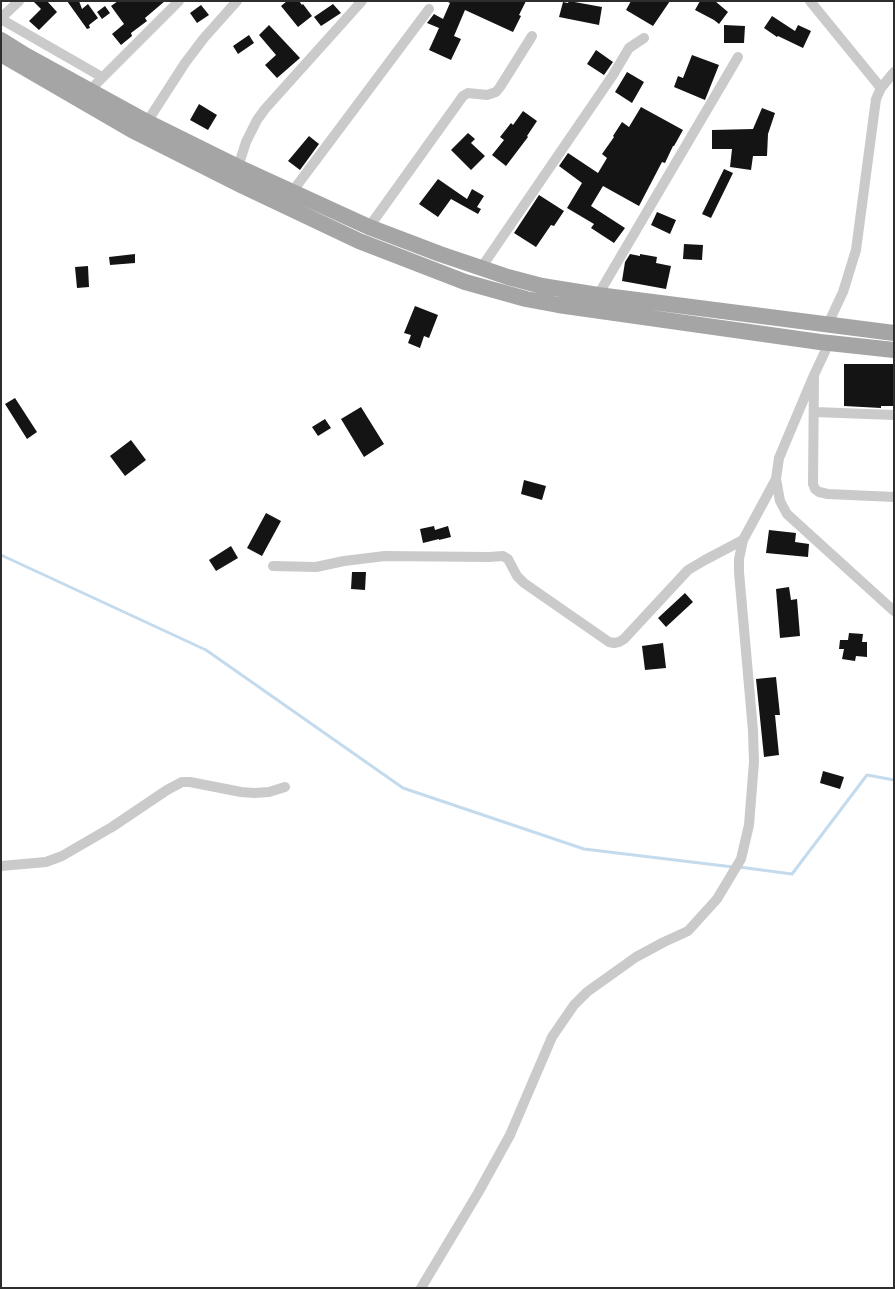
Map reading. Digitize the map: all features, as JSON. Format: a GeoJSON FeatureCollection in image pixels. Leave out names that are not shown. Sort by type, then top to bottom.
{"type":"FeatureCollection","features":[{"type":"Feature","properties":{"kind":"main road"},"geometry":{"type":"LineString","coordinates":[[1,40],[25,56],[90,90],[145,127],[243,186],[359,241],[464,282],[526,299],[576,308],[894,350]]}},
{"type":"Feature","properties":{"kind":"main road"},"geometry":{"type":"LineString","coordinates":[[1,54],[145,127],[373,228],[440,254],[508,277],[542,286],[598,295],[894,333]]}},
{"type":"Feature","properties":{"kind":"main road"},"geometry":{"type":"LineString","coordinates":[[359,241],[360,234],[373,228]]}},
{"type":"Feature","properties":{"kind":"main road"},"geometry":{"type":"LineString","coordinates":[[373,228],[384,244],[380,249]]}},
{"type":"Feature","properties":{"kind":"main road"},"geometry":{"type":"LineString","coordinates":[[824,324],[818,327],[818,335],[830,343]]}},
{"type":"Feature","properties":{"kind":"main road"},"geometry":{"type":"LineString","coordinates":[[830,343],[846,336],[845,326]]}},
{"type":"Feature","properties":{"kind":"street"},"geometry":{"type":"LineString","coordinates":[[19,1],[1,19],[102,77]]}},
{"type":"Feature","properties":{"kind":"street"},"geometry":{"type":"LineString","coordinates":[[145,127],[185,63],[204,38],[237,1]]}},
{"type":"Feature","properties":{"kind":"street"},"geometry":{"type":"LineString","coordinates":[[238,167],[246,142],[257,120],[362,1]]}},
{"type":"Feature","properties":{"kind":"street"},"geometry":{"type":"LineString","coordinates":[[810,1],[881,88]]}},
{"type":"Feature","properties":{"kind":"street"},"geometry":{"type":"LineString","coordinates":[[90,90],[174,3]]}},
{"type":"Feature","properties":{"kind":"street"},"geometry":{"type":"LineString","coordinates":[[292,192],[429,9]]}},
{"type":"Feature","properties":{"kind":"street"},"geometry":{"type":"LineString","coordinates":[[373,228],[463,96],[468,93],[487,95],[496,92],[532,36]]}},
{"type":"Feature","properties":{"kind":"street"},"geometry":{"type":"LineString","coordinates":[[481,268],[613,75],[629,48],[644,38]]}},
{"type":"Feature","properties":{"kind":"street"},"geometry":{"type":"LineString","coordinates":[[598,295],[738,57]]}},
{"type":"Feature","properties":{"kind":"street"},"geometry":{"type":"LineString","coordinates":[[824,324],[843,292],[856,250],[876,99],[881,88],[894,72]]}},
{"type":"Feature","properties":{"kind":"street"},"geometry":{"type":"LineString","coordinates":[[830,343],[814,375],[779,458],[776,479],[780,501],[787,514],[894,610]]}},
{"type":"Feature","properties":{"kind":"street"},"geometry":{"type":"LineString","coordinates":[[814,375],[813,484],[815,489],[828,494],[894,497]]}},
{"type":"Feature","properties":{"kind":"street"},"geometry":{"type":"LineString","coordinates":[[815,412],[894,415]]}},
{"type":"Feature","properties":{"kind":"street"},"geometry":{"type":"LineString","coordinates":[[421,1288],[478,1193],[510,1135],[552,1037],[574,1005],[587,992],[636,957],[688,931],[717,899],[741,859],[749,825],[754,762],[739,572],[740,554],[744,540],[776,479]]}},
{"type":"Feature","properties":{"kind":"street"},"geometry":{"type":"LineString","coordinates":[[273,566],[316,567],[344,560],[384,556],[503,556],[508,559],[517,576],[524,583],[609,642],[614,643],[624,639],[688,570],[744,540]]}},
{"type":"Feature","properties":{"kind":"street"},"geometry":{"type":"LineString","coordinates":[[1,866],[46,862],[62,856],[112,827],[182,782],[254,793],[269,792],[285,787]]}},
{"type":"Feature","properties":{"kind":"building"},"geometry":{"type":"Polygon","coordinates":[[[33,1],[47,1],[57,12],[39,30],[29,21],[41,9],[33,1]]]}},
{"type":"Feature","properties":{"kind":"building"},"geometry":{"type":"Polygon","coordinates":[[[67,1],[79,1],[82,9],[88,4],[98,18],[89,25],[90,28],[87,29],[67,1]]]}},
{"type":"Feature","properties":{"kind":"building"},"geometry":{"type":"Polygon","coordinates":[[[118,1],[165,1],[145,18],[147,21],[131,33],[132,36],[121,45],[112,34],[124,24],[111,6],[118,1]]]}},
{"type":"Feature","properties":{"kind":"building"},"geometry":{"type":"Polygon","coordinates":[[[287,1],[299,1],[312,16],[298,27],[281,6],[287,1]]]}},
{"type":"Feature","properties":{"kind":"building"},"geometry":{"type":"Polygon","coordinates":[[[446,1],[526,1],[513,32],[465,10],[454,36],[461,39],[451,60],[429,50],[439,28],[427,23],[434,14],[443,19],[450,3],[446,1]]]}},
{"type":"Feature","properties":{"kind":"building"},"geometry":{"type":"Polygon","coordinates":[[[569,1],[602,7],[599,25],[559,17],[563,2],[568,3],[569,1]]]}},
{"type":"Feature","properties":{"kind":"building"},"geometry":{"type":"Polygon","coordinates":[[[631,1],[670,1],[653,26],[626,10],[631,1]]]}},
{"type":"Feature","properties":{"kind":"building"},"geometry":{"type":"Polygon","coordinates":[[[700,1],[715,1],[728,12],[719,24],[695,10],[700,1]]]}},
{"type":"Feature","properties":{"kind":"building"},"geometry":{"type":"Polygon","coordinates":[[[333,4],[341,13],[321,26],[314,17],[333,4]]]}},
{"type":"Feature","properties":{"kind":"building"},"geometry":{"type":"Polygon","coordinates":[[[201,5],[209,15],[197,23],[190,13],[201,5]]]}},
{"type":"Feature","properties":{"kind":"building"},"geometry":{"type":"Polygon","coordinates":[[[105,6],[110,13],[102,19],[97,12],[105,6]]]}},
{"type":"Feature","properties":{"kind":"building"},"geometry":{"type":"Polygon","coordinates":[[[772,16],[795,31],[798,25],[811,31],[803,48],[777,37],[764,28],[772,16]]]}},
{"type":"Feature","properties":{"kind":"building"},"geometry":{"type":"Polygon","coordinates":[[[269,25],[300,58],[277,78],[265,65],[276,55],[259,35],[269,25]]]}},
{"type":"Feature","properties":{"kind":"building"},"geometry":{"type":"Polygon","coordinates":[[[724,25],[745,26],[744,43],[724,43],[724,25]]]}},
{"type":"Feature","properties":{"kind":"building"},"geometry":{"type":"Polygon","coordinates":[[[249,35],[254,43],[238,54],[233,46],[249,35]]]}},
{"type":"Feature","properties":{"kind":"building"},"geometry":{"type":"Polygon","coordinates":[[[596,50],[613,62],[604,75],[587,64],[596,50]]]}},
{"type":"Feature","properties":{"kind":"building"},"geometry":{"type":"Polygon","coordinates":[[[692,55],[719,65],[705,100],[674,87],[678,76],[683,78],[692,55]]]}},
{"type":"Feature","properties":{"kind":"building"},"geometry":{"type":"Polygon","coordinates":[[[627,72],[644,82],[632,103],[615,92],[627,72]]]}},
{"type":"Feature","properties":{"kind":"building"},"geometry":{"type":"Polygon","coordinates":[[[199,104],[217,115],[208,130],[190,120],[199,104]]]}},
{"type":"Feature","properties":{"kind":"building"},"geometry":{"type":"Polygon","coordinates":[[[641,107],[683,130],[665,163],[662,162],[639,206],[603,186],[591,206],[625,228],[614,243],[591,228],[594,224],[567,208],[582,183],[559,166],[568,153],[598,173],[607,158],[602,154],[622,122],[629,127],[641,107]]]}},
{"type":"Feature","properties":{"kind":"building"},"geometry":{"type":"Polygon","coordinates":[[[762,108],[775,113],[768,134],[767,156],[753,156],[751,170],[730,167],[732,149],[712,149],[712,130],[753,129],[762,108]]]}},
{"type":"Feature","properties":{"kind":"building"},"geometry":{"type":"Polygon","coordinates":[[[523,111],[537,121],[528,137],[506,166],[492,155],[504,140],[500,137],[511,123],[513,125],[523,111]]]}},
{"type":"Feature","properties":{"kind":"building"},"geometry":{"type":"Polygon","coordinates":[[[468,133],[475,139],[471,143],[485,156],[471,170],[451,150],[468,133]]]}},
{"type":"Feature","properties":{"kind":"building"},"geometry":{"type":"Polygon","coordinates":[[[309,136],[319,144],[300,170],[288,161],[309,136]]]}},
{"type":"Feature","properties":{"kind":"building"},"geometry":{"type":"Polygon","coordinates":[[[724,169],[733,173],[711,218],[702,214],[724,169]]]}},
{"type":"Feature","properties":{"kind":"building"},"geometry":{"type":"Polygon","coordinates":[[[438,179],[467,199],[472,189],[484,196],[477,207],[481,209],[478,214],[451,199],[438,217],[419,204],[438,179]]]}},
{"type":"Feature","properties":{"kind":"building"},"geometry":{"type":"Polygon","coordinates":[[[539,195],[564,211],[554,226],[551,225],[536,247],[514,233],[539,195]]]}},
{"type":"Feature","properties":{"kind":"building"},"geometry":{"type":"Polygon","coordinates":[[[657,212],[676,220],[670,234],[651,225],[657,212]]]}},
{"type":"Feature","properties":{"kind":"building"},"geometry":{"type":"Polygon","coordinates":[[[684,244],[703,245],[702,260],[683,259],[684,244]]]}},
{"type":"Feature","properties":{"kind":"building"},"geometry":{"type":"Polygon","coordinates":[[[135,254],[135,263],[110,265],[109,257],[135,254]]]}},
{"type":"Feature","properties":{"kind":"building"},"geometry":{"type":"Polygon","coordinates":[[[630,254],[657,257],[656,263],[671,266],[666,289],[622,281],[625,262],[630,254]]]}},
{"type":"Feature","properties":{"kind":"building"},"geometry":{"type":"Polygon","coordinates":[[[88,266],[89,287],[77,288],[75,267],[88,266]]]}},
{"type":"Feature","properties":{"kind":"building"},"geometry":{"type":"Polygon","coordinates":[[[415,306],[438,315],[429,338],[424,336],[420,348],[408,343],[411,335],[404,333],[415,306]]]}},
{"type":"Feature","properties":{"kind":"building"},"geometry":{"type":"Polygon","coordinates":[[[844,364],[894,364],[894,406],[881,406],[881,408],[844,406],[844,364]]]}},
{"type":"Feature","properties":{"kind":"building"},"geometry":{"type":"Polygon","coordinates":[[[15,398],[37,432],[27,439],[5,404],[15,398]]]}},
{"type":"Feature","properties":{"kind":"building"},"geometry":{"type":"Polygon","coordinates":[[[361,407],[384,444],[364,457],[341,419],[361,407]]]}},
{"type":"Feature","properties":{"kind":"building"},"geometry":{"type":"Polygon","coordinates":[[[325,419],[331,428],[318,436],[312,427],[325,419]]]}},
{"type":"Feature","properties":{"kind":"building"},"geometry":{"type":"Polygon","coordinates":[[[131,440],[146,460],[125,476],[110,456],[131,440]]]}},
{"type":"Feature","properties":{"kind":"building"},"geometry":{"type":"Polygon","coordinates":[[[524,480],[546,486],[542,500],[521,494],[524,480]]]}},
{"type":"Feature","properties":{"kind":"building"},"geometry":{"type":"Polygon","coordinates":[[[266,513],[281,521],[262,556],[247,548],[266,513]]]}},
{"type":"Feature","properties":{"kind":"building"},"geometry":{"type":"Polygon","coordinates":[[[434,526],[435,530],[448,526],[451,537],[423,543],[420,529],[434,526]]]}},
{"type":"Feature","properties":{"kind":"building"},"geometry":{"type":"Polygon","coordinates":[[[769,530],[796,533],[795,542],[809,544],[808,557],[766,553],[769,530]]]}},
{"type":"Feature","properties":{"kind":"building"},"geometry":{"type":"Polygon","coordinates":[[[231,546],[238,558],[216,571],[209,560],[231,546]]]}},
{"type":"Feature","properties":{"kind":"building"},"geometry":{"type":"Polygon","coordinates":[[[352,572],[366,572],[365,590],[351,589],[352,572]]]}},
{"type":"Feature","properties":{"kind":"building"},"geometry":{"type":"Polygon","coordinates":[[[789,587],[791,600],[797,599],[800,636],[780,638],[776,589],[789,587]]]}},
{"type":"Feature","properties":{"kind":"building"},"geometry":{"type":"Polygon","coordinates":[[[685,593],[693,602],[666,627],[658,618],[685,593]]]}},
{"type":"Feature","properties":{"kind":"building"},"geometry":{"type":"Polygon","coordinates":[[[849,633],[863,634],[862,642],[867,642],[867,657],[856,656],[855,661],[842,659],[844,649],[839,649],[840,640],[848,640],[849,633]]]}},
{"type":"Feature","properties":{"kind":"building"},"geometry":{"type":"Polygon","coordinates":[[[663,643],[666,668],[645,670],[642,646],[663,643]]]}},
{"type":"Feature","properties":{"kind":"building"},"geometry":{"type":"Polygon","coordinates":[[[776,677],[780,715],[775,715],[779,755],[764,757],[756,679],[776,677]]]}},
{"type":"Feature","properties":{"kind":"building"},"geometry":{"type":"Polygon","coordinates":[[[823,771],[844,777],[840,789],[820,783],[823,771]]]}},
{"type":"Feature","properties":{"kind":"waterway"},"geometry":{"type":"LineString","coordinates":[[1,555],[206,650],[403,788],[584,849],[733,867]]}},
{"type":"Feature","properties":{"kind":"waterway"},"geometry":{"type":"LineString","coordinates":[[739,867],[792,874],[867,775],[894,780]]}}]}
